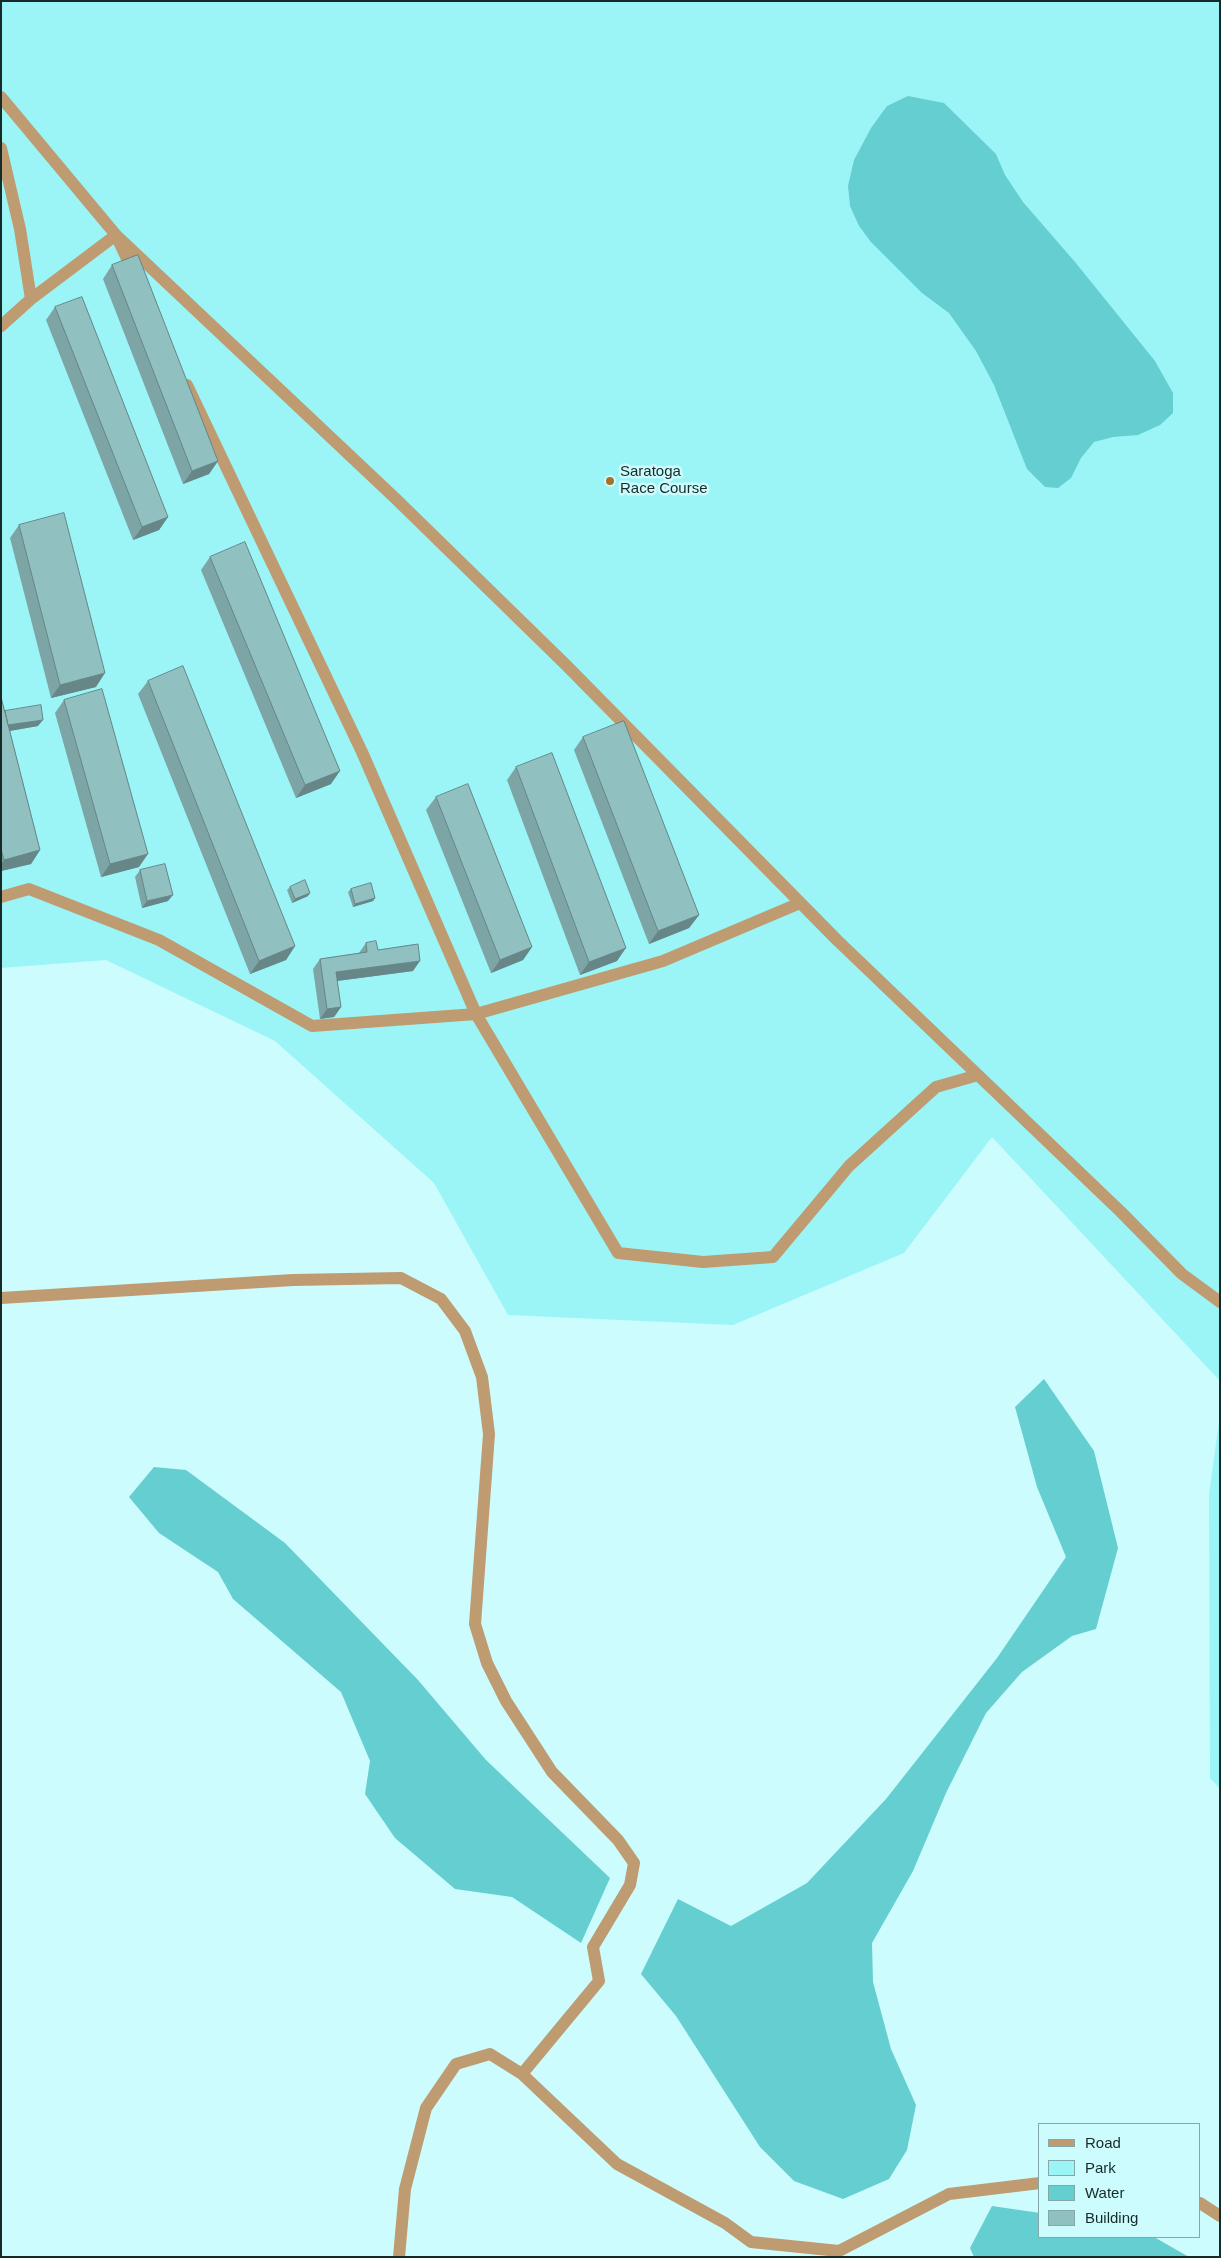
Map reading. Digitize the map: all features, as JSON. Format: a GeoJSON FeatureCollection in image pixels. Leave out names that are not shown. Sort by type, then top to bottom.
{"type":"FeatureCollection","features":[{"type":"Feature","properties":{"kind":"lane"},"geometry":{"type":"LineString","coordinates":[[1,97],[116,235],[545,644],[800,902],[1182,1274],[1220,1302]]}},
{"type":"Feature","properties":{"kind":"lane"},"geometry":{"type":"LineString","coordinates":[[1,148],[20,229],[31,299]]}},
{"type":"Feature","properties":{"kind":"lane"},"geometry":{"type":"LineString","coordinates":[[116,235],[141,288]]}},
{"type":"Feature","properties":{"kind":"lane"},"geometry":{"type":"LineString","coordinates":[[1,325],[31,299],[116,235]]}},
{"type":"Feature","properties":{"kind":"lane"},"geometry":{"type":"LineString","coordinates":[[184,378],[362,752],[476,1014],[618,1253],[703,1262],[773,1256],[849,1166],[936,1086],[978,1075]]}},
{"type":"Feature","properties":{"kind":"lane"},"geometry":{"type":"LineString","coordinates":[[1,897],[29,889],[159,940],[312,1026],[476,1014],[663,961],[800,902]]}},
{"type":"Feature","properties":{"kind":"lane"},"geometry":{"type":"LineString","coordinates":[[1,1298],[293,1280],[401,1278],[441,1299],[465,1331],[482,1377],[488,1434],[475,1624],[487,1663],[506,1701],[552,1772],[618,1840],[634,1864],[630,1885],[593,1947],[599,1981],[522,2074]]}},
{"type":"Feature","properties":{"kind":"lane"},"geometry":{"type":"LineString","coordinates":[[399,2257],[405,2189],[426,2108],[456,2064],[490,2054],[522,2074],[617,2164],[725,2223],[751,2242],[840,2251],[949,2194],[1038,2183]]}},
{"type":"Feature","properties":{"kind":"lane"},"geometry":{"type":"LineString","coordinates":[[1201,2204],[1220,2216]]}},
{"type":"Feature","properties":{"kind":"green space","name":"Saratoga Race Course"},"geometry":{"type":"Polygon","coordinates":[[[1,1],[1220,1],[1220,1381],[992,1137],[904,1253],[733,1325],[508,1315],[434,1183],[275,1041],[106,960],[1,968],[1,1]]]}},
{"type":"Feature","properties":{"kind":"green space"},"geometry":{"type":"Polygon","coordinates":[[[1220,1414],[1220,1789],[1210,1778],[1209,1495],[1220,1414]]]}},
{"type":"Feature","properties":{"kind":"water"},"geometry":{"type":"Polygon","coordinates":[[[908,96],[944,103],[996,154],[1005,175],[1023,202],[1075,262],[1155,361],[1173,393],[1173,413],[1160,425],[1138,435],[1113,437],[1094,442],[1081,458],[1071,478],[1058,488],[1045,487],[1027,469],[994,385],[976,351],[949,313],[922,293],[871,242],[859,226],[850,206],[848,186],[854,160],[871,128],[887,106],[908,96]]]}},
{"type":"Feature","properties":{"kind":"water"},"geometry":{"type":"Polygon","coordinates":[[[1044,1379],[1094,1451],[1118,1548],[1096,1629],[1072,1636],[1022,1672],[986,1713],[946,1793],[913,1871],[872,1943],[873,1982],[891,2049],[916,2105],[907,2150],[889,2179],[843,2199],[794,2181],[760,2147],[676,2016],[641,1974],[678,1899],[731,1926],[807,1883],[886,1799],[997,1658],[1066,1557],[1037,1487],[1015,1407],[1044,1379]]]}},
{"type":"Feature","properties":{"kind":"water"},"geometry":{"type":"Polygon","coordinates":[[[154,1467],[186,1470],[285,1543],[418,1680],[486,1760],[610,1878],[581,1943],[512,1897],[455,1889],[395,1838],[365,1794],[370,1761],[341,1692],[233,1599],[218,1572],[159,1533],[129,1497],[154,1467]]]}},
{"type":"Feature","properties":{"kind":"water"},"geometry":{"type":"Polygon","coordinates":[[[992,2206],[1038,2213],[1038,2238],[1156,2238],[1189,2257],[974,2257],[970,2248],[992,2206]]]}},
{"type":"Feature","properties":{"kind":"building"},"geometry":{"type":"Polygon","coordinates":[[[138,255],[218,461],[192,471],[112,265],[138,255]]]}},
{"type":"Feature","properties":{"kind":"building"},"geometry":{"type":"Polygon","coordinates":[[[82,297],[168,517],[142,527],[55,307],[82,297]]]}},
{"type":"Feature","properties":{"kind":"building"},"geometry":{"type":"Polygon","coordinates":[[[64,513],[105,673],[60,685],[19,525],[64,513]]]}},
{"type":"Feature","properties":{"kind":"building"},"geometry":{"type":"Polygon","coordinates":[[[245,542],[340,771],[305,785],[210,557],[245,542]]]}},
{"type":"Feature","properties":{"kind":"building"},"geometry":{"type":"Polygon","coordinates":[[[183,666],[295,946],[259,961],[148,681],[183,666]]]}},
{"type":"Feature","properties":{"kind":"building"},"geometry":{"type":"Polygon","coordinates":[[[102,689],[148,854],[110,864],[64,700],[102,689]]]}},
{"type":"Feature","properties":{"kind":"building"},"geometry":{"type":"Polygon","coordinates":[[[1,697],[40,850],[4,860],[1,849],[1,697]]]}},
{"type":"Feature","properties":{"kind":"building"},"geometry":{"type":"Polygon","coordinates":[[[41,705],[43,720],[8,725],[5,711],[41,705]]]}},
{"type":"Feature","properties":{"kind":"building"},"geometry":{"type":"Polygon","coordinates":[[[624,721],[699,915],[658,931],[583,737],[624,721]]]}},
{"type":"Feature","properties":{"kind":"building"},"geometry":{"type":"Polygon","coordinates":[[[552,753],[626,948],[589,962],[516,767],[552,753]]]}},
{"type":"Feature","properties":{"kind":"building"},"geometry":{"type":"Polygon","coordinates":[[[468,784],[532,947],[500,960],[436,797],[468,784]]]}},
{"type":"Feature","properties":{"kind":"building"},"geometry":{"type":"Polygon","coordinates":[[[165,864],[173,895],[147,901],[140,870],[165,864]]]}},
{"type":"Feature","properties":{"kind":"building"},"geometry":{"type":"Polygon","coordinates":[[[305,880],[310,893],[295,899],[290,887],[305,880]]]}},
{"type":"Feature","properties":{"kind":"building"},"geometry":{"type":"Polygon","coordinates":[[[371,883],[375,898],[355,904],[351,889],[371,883]]]}},
{"type":"Feature","properties":{"kind":"building"},"geometry":{"type":"Polygon","coordinates":[[[376,941],[378,950],[418,944],[420,961],[336,972],[341,1007],[327,1009],[320,959],[367,952],[366,943],[376,941]]]}},
{"type":"Feature","properties":{"kind":"place","name":"Saratoga Race Course"},"geometry":{"type":"Point","coordinates":[610,481]}}]}
